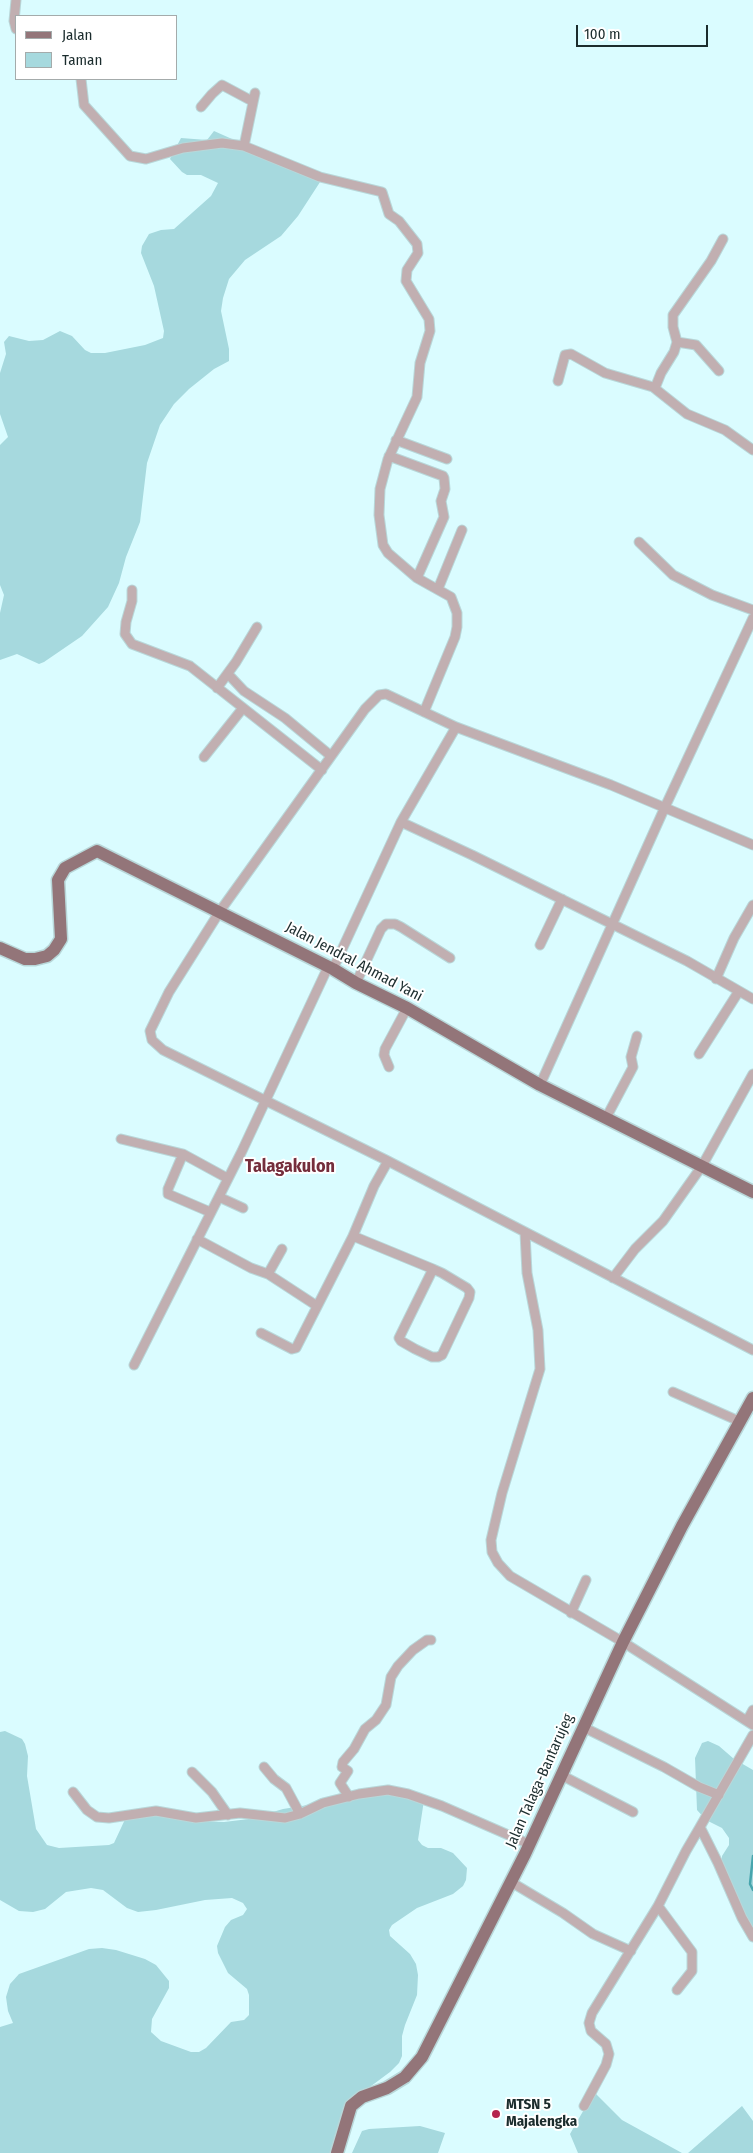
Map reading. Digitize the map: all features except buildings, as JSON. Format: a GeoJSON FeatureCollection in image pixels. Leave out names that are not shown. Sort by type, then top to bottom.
{"type":"FeatureCollection","features":[{"type":"Feature","properties":{"kind":"main road","name":"Jalan Jendral Ahmad Yani"},"geometry":{"type":"LineString","coordinates":[[0,948],[25,959],[47,956],[54,950],[60,939],[58,880],[65,868],[98,851],[331,968],[356,983],[407,1008],[540,1085],[753,1192]]}},
{"type":"Feature","properties":{"kind":"main road","name":"Jalan Talaga-Bantarujeg"},"geometry":{"type":"LineString","coordinates":[[337,2153],[351,2106],[362,2097],[387,2088],[405,2077],[422,2057],[511,1882],[623,1642],[682,1526],[753,1398]]}},
{"type":"Feature","properties":{"kind":"street"},"geometry":{"type":"LineString","coordinates":[[15,25],[16,0]]}},
{"type":"Feature","properties":{"kind":"street"},"geometry":{"type":"LineString","coordinates":[[81,80],[84,105],[130,156],[146,159],[183,148],[222,143],[244,146],[320,177],[382,192],[389,214],[399,221],[417,244],[418,253],[408,270],[406,281],[429,318],[430,331],[420,363],[417,397],[389,456],[379,500],[383,546],[392,558],[417,578],[453,598],[457,613],[457,628],[424,712]]}},
{"type":"Feature","properties":{"kind":"street"},"geometry":{"type":"LineString","coordinates":[[202,108],[212,94],[222,85],[253,97],[244,146]]}},
{"type":"Feature","properties":{"kind":"street"},"geometry":{"type":"LineString","coordinates":[[655,388],[674,352],[677,342],[673,327],[673,315],[711,262],[723,239]]}},
{"type":"Feature","properties":{"kind":"street"},"geometry":{"type":"LineString","coordinates":[[677,342],[696,345],[719,370]]}},
{"type":"Feature","properties":{"kind":"street"},"geometry":{"type":"LineString","coordinates":[[558,381],[565,355],[569,354],[605,373],[655,388],[687,414],[725,430],[753,450]]}},
{"type":"Feature","properties":{"kind":"street"},"geometry":{"type":"LineString","coordinates":[[396,440],[447,459]]}},
{"type":"Feature","properties":{"kind":"street"},"geometry":{"type":"LineString","coordinates":[[389,456],[444,478],[445,489],[441,502],[444,517],[417,578]]}},
{"type":"Feature","properties":{"kind":"street"},"geometry":{"type":"LineString","coordinates":[[438,589],[462,530]]}},
{"type":"Feature","properties":{"kind":"street"},"geometry":{"type":"LineString","coordinates":[[639,542],[673,575],[712,595],[753,610]]}},
{"type":"Feature","properties":{"kind":"street"},"geometry":{"type":"LineString","coordinates":[[132,590],[132,601],[126,622],[125,634],[132,644],[190,666],[322,770]]}},
{"type":"Feature","properties":{"kind":"street"},"geometry":{"type":"LineString","coordinates":[[540,1085],[665,807],[753,618]]}},
{"type":"Feature","properties":{"kind":"street"},"geometry":{"type":"LineString","coordinates":[[217,688],[228,674],[257,627]]}},
{"type":"Feature","properties":{"kind":"street"},"geometry":{"type":"LineString","coordinates":[[228,674],[244,690],[285,718],[330,756]]}},
{"type":"Feature","properties":{"kind":"street"},"geometry":{"type":"LineString","coordinates":[[753,845],[611,784],[456,727],[386,694],[379,695],[364,709],[220,911],[169,992],[151,1025],[150,1035],[156,1046],[163,1050],[388,1161],[753,1350]]}},
{"type":"Feature","properties":{"kind":"street"},"geometry":{"type":"LineString","coordinates":[[204,758],[243,708]]}},
{"type":"Feature","properties":{"kind":"street"},"geometry":{"type":"LineString","coordinates":[[134,1364],[219,1197],[401,822],[456,727]]}},
{"type":"Feature","properties":{"kind":"street"},"geometry":{"type":"LineString","coordinates":[[401,822],[687,961],[753,999]]}},
{"type":"Feature","properties":{"kind":"street"},"geometry":{"type":"LineString","coordinates":[[540,946],[562,899]]}},
{"type":"Feature","properties":{"kind":"street"},"geometry":{"type":"LineString","coordinates":[[716,978],[734,938],[753,905]]}},
{"type":"Feature","properties":{"kind":"street"},"geometry":{"type":"LineString","coordinates":[[356,983],[381,929],[390,923],[401,927],[450,958]]}},
{"type":"Feature","properties":{"kind":"street"},"geometry":{"type":"LineString","coordinates":[[699,1054],[738,991]]}},
{"type":"Feature","properties":{"kind":"street"},"geometry":{"type":"LineString","coordinates":[[389,1067],[384,1055],[385,1049],[407,1008]]}},
{"type":"Feature","properties":{"kind":"street"},"geometry":{"type":"LineString","coordinates":[[606,1118],[633,1067],[631,1057],[637,1036]]}},
{"type":"Feature","properties":{"kind":"street"},"geometry":{"type":"LineString","coordinates":[[613,1278],[635,1249],[663,1221],[702,1166],[753,1074]]}},
{"type":"Feature","properties":{"kind":"street"},"geometry":{"type":"LineString","coordinates":[[121,1140],[183,1154],[227,1178]]}},
{"type":"Feature","properties":{"kind":"street"},"geometry":{"type":"LineString","coordinates":[[183,1154],[168,1189],[168,1194],[210,1212]]}},
{"type":"Feature","properties":{"kind":"street"},"geometry":{"type":"LineString","coordinates":[[261,1333],[292,1349],[296,1348],[354,1236],[374,1186],[388,1161]]}},
{"type":"Feature","properties":{"kind":"street"},"geometry":{"type":"LineString","coordinates":[[219,1197],[243,1208]]}},
{"type":"Feature","properties":{"kind":"street"},"geometry":{"type":"LineString","coordinates":[[525,1233],[527,1274],[538,1330],[540,1369],[502,1493],[491,1540],[492,1552],[498,1564],[510,1576],[571,1614],[623,1642],[750,1723],[753,1710]]}},
{"type":"Feature","properties":{"kind":"street"},"geometry":{"type":"LineString","coordinates":[[354,1236],[433,1269],[467,1288],[470,1292],[442,1354],[438,1358],[415,1349],[399,1338],[433,1269]]}},
{"type":"Feature","properties":{"kind":"street"},"geometry":{"type":"LineString","coordinates":[[197,1239],[251,1268],[268,1274],[317,1306]]}},
{"type":"Feature","properties":{"kind":"street"},"geometry":{"type":"LineString","coordinates":[[268,1274],[282,1249]]}},
{"type":"Feature","properties":{"kind":"street"},"geometry":{"type":"LineString","coordinates":[[673,1392],[740,1422]]}},
{"type":"Feature","properties":{"kind":"street"},"geometry":{"type":"LineString","coordinates":[[571,1614],[586,1580]]}},
{"type":"Feature","properties":{"kind":"street"},"geometry":{"type":"LineString","coordinates":[[349,1797],[340,1784],[348,1771],[342,1767],[343,1762],[366,1729],[376,1720],[386,1705],[391,1677],[398,1666],[413,1650],[427,1640],[431,1640]]}},
{"type":"Feature","properties":{"kind":"street"},"geometry":{"type":"LineString","coordinates":[[583,1726],[719,1796]]}},
{"type":"Feature","properties":{"kind":"street"},"geometry":{"type":"LineString","coordinates":[[584,2106],[601,2075],[609,2054],[606,2044],[592,2031],[589,2022],[592,2013],[658,1906],[686,1851],[753,1735]]}},
{"type":"Feature","properties":{"kind":"street"},"geometry":{"type":"LineString","coordinates":[[264,1767],[274,1779],[286,1788],[300,1814]]}},
{"type":"Feature","properties":{"kind":"street"},"geometry":{"type":"LineString","coordinates":[[192,1772],[212,1792],[228,1815]]}},
{"type":"Feature","properties":{"kind":"street"},"geometry":{"type":"LineString","coordinates":[[561,1775],[632,1812]]}},
{"type":"Feature","properties":{"kind":"street"},"geometry":{"type":"LineString","coordinates":[[73,1792],[87,1810],[97,1817],[109,1818],[156,1811],[196,1818],[240,1813],[285,1818],[300,1814],[324,1803],[388,1790],[408,1794],[529,1844]]}},
{"type":"Feature","properties":{"kind":"street"},"geometry":{"type":"LineString","coordinates":[[700,1828],[718,1862],[742,1918],[753,1937]]}},
{"type":"Feature","properties":{"kind":"street"},"geometry":{"type":"LineString","coordinates":[[511,1882],[563,1913],[593,1934],[631,1951]]}},
{"type":"Feature","properties":{"kind":"street"},"geometry":{"type":"LineString","coordinates":[[658,1906],[692,1952],[692,1971],[677,1990]]}},
{"type":"Feature","properties":{"kind":"green space"},"geometry":{"type":"Polygon","coordinates":[[[214,131],[322,179],[298,216],[281,236],[245,260],[229,279],[221,311],[229,349],[229,361],[214,369],[189,389],[174,404],[160,425],[147,463],[140,522],[126,557],[119,583],[108,607],[82,636],[44,662],[39,664],[17,654],[0,660],[0,613],[4,595],[0,585],[0,445],[8,437],[0,414],[0,373],[6,354],[4,342],[9,336],[29,341],[43,340],[60,331],[72,336],[85,350],[91,353],[105,353],[145,345],[163,338],[164,331],[154,286],[141,253],[142,246],[149,234],[161,230],[174,229],[211,196],[218,183],[201,175],[187,175],[170,159],[181,138],[207,140],[214,131]]]}},
{"type":"Feature","properties":{"kind":"green space"},"geometry":{"type":"Polygon","coordinates":[[[5,1731],[22,1739],[25,1744],[28,1756],[27,1776],[36,1829],[47,1845],[59,1848],[109,1845],[114,1843],[128,1813],[141,1812],[195,1821],[224,1822],[249,1819],[283,1809],[396,1791],[424,1800],[418,1840],[428,1848],[441,1848],[453,1853],[467,1868],[466,1880],[463,1886],[453,1894],[417,1908],[392,1925],[389,1930],[390,1936],[410,1954],[416,1964],[418,1975],[417,1995],[402,2036],[402,2056],[399,2063],[355,2098],[340,2153],[0,2153],[0,2027],[13,2023],[8,2011],[6,1997],[10,1984],[19,1974],[89,1949],[116,1950],[145,1959],[156,1965],[169,1981],[169,1988],[152,2019],[151,2032],[161,2041],[191,2052],[199,2052],[206,2048],[231,2022],[244,2020],[249,2015],[249,1995],[247,1989],[228,1973],[218,1953],[217,1946],[225,1927],[231,1920],[243,1915],[247,1909],[243,1903],[232,1898],[205,1900],[138,1912],[127,1908],[103,1890],[91,1888],[66,1892],[45,1909],[33,1912],[19,1911],[0,1900],[0,1732],[5,1731]]]}},
{"type":"Feature","properties":{"kind":"green space"},"geometry":{"type":"Polygon","coordinates":[[[708,1741],[719,1746],[734,1759],[753,1770],[753,1934],[722,1863],[722,1856],[729,1845],[729,1838],[722,1828],[706,1820],[697,1810],[695,1758],[702,1743],[708,1741]]]}},
{"type":"Feature","properties":{"kind":"green space"},"geometry":{"type":"Polygon","coordinates":[[[594,2092],[622,2120],[682,2153],[578,2153],[570,2134],[594,2092]]]}},
{"type":"Feature","properties":{"kind":"green space"},"geometry":{"type":"Polygon","coordinates":[[[742,2106],[753,2121],[753,2153],[688,2153],[742,2106]]]}},
{"type":"Feature","properties":{"kind":"green space"},"geometry":{"type":"Polygon","coordinates":[[[420,2126],[445,2133],[438,2153],[352,2153],[362,2131],[420,2126]]]}},
{"type":"Feature","properties":{"kind":"waterway"},"geometry":{"type":"LineString","coordinates":[[753,1856],[750,1884],[753,1890]]}},
{"type":"Feature","properties":{"kind":"place","name":"MTSN 5 Majalengka"},"geometry":{"type":"Point","coordinates":[496,2114]}},
{"type":"Feature","properties":{"kind":"district","name":"Talagakulon"},"geometry":{"type":"Point","coordinates":[290,1167]}}]}
